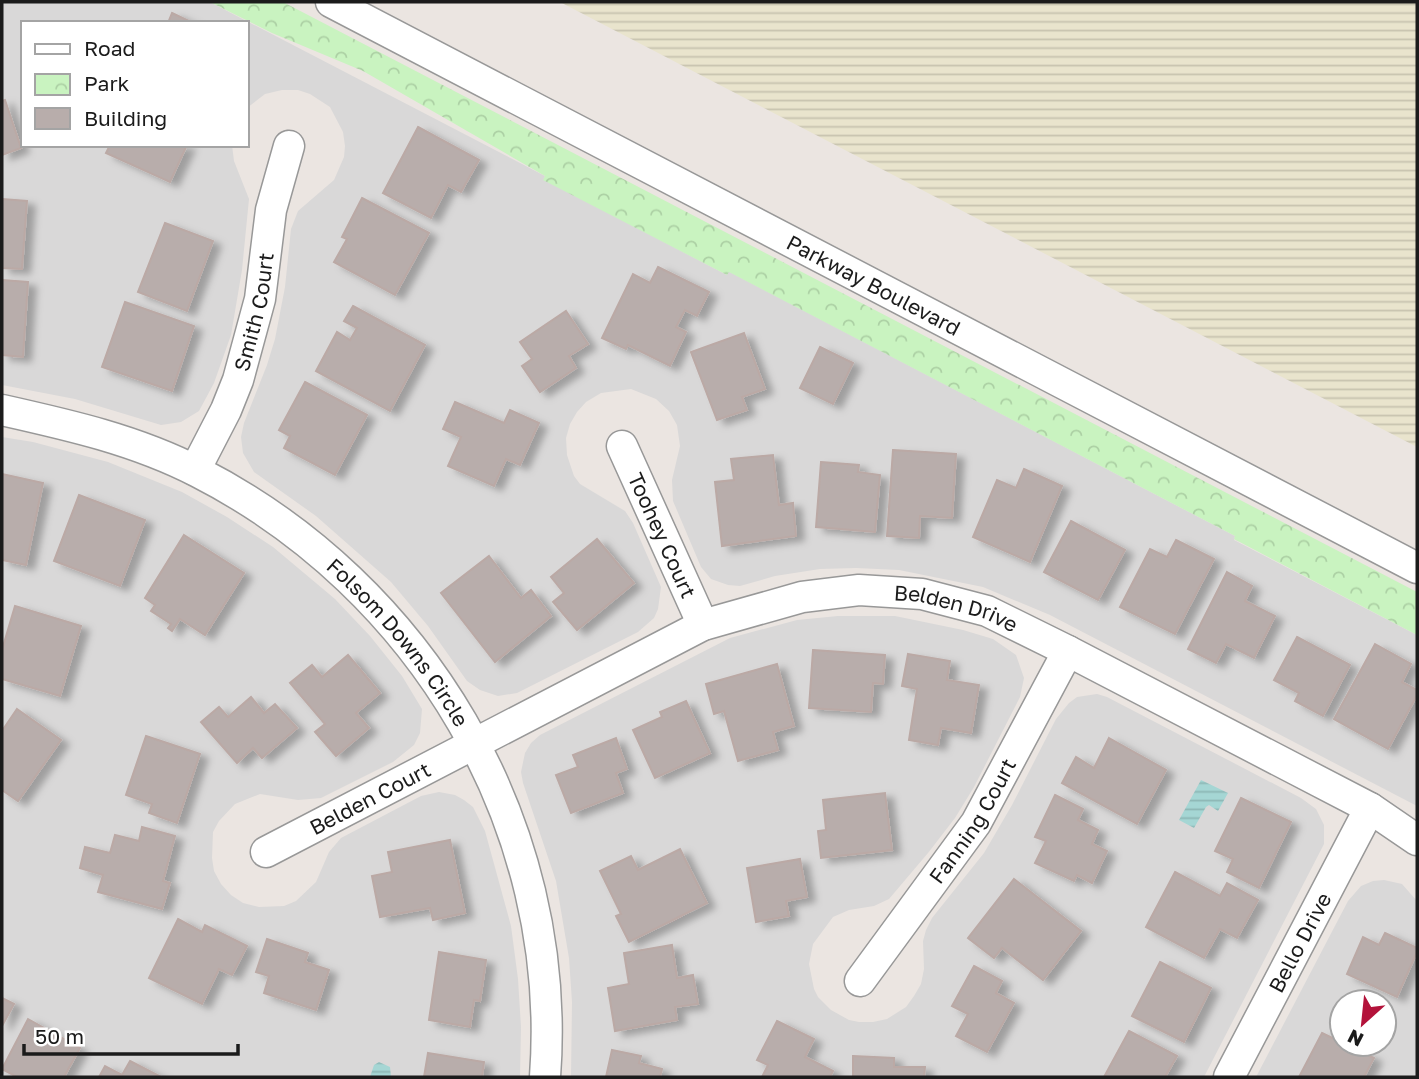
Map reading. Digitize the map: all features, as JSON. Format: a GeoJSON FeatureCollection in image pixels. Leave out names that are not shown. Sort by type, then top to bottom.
{"type":"FeatureCollection","features":[{"type":"Feature","properties":{"kind":"street","name":"Parkway Boulevard"},"geometry":{"type":"LineString","coordinates":[[331,2],[1417,568]]}},
{"type":"Feature","properties":{"kind":"street","name":"Smith Court"},"geometry":{"type":"LineString","coordinates":[[195,470],[239,380],[260,299],[271,210],[289,146]]}},
{"type":"Feature","properties":{"kind":"street","name":"Folsom Downs Circle"},"geometry":{"type":"LineString","coordinates":[[2,410],[117,438],[195,470],[235,492],[283,524],[350,579],[416,652],[452,702],[474,742],[495,785],[523,863],[543,970],[545,1077]]}},
{"type":"Feature","properties":{"kind":"street","name":"Toohey Court"},"geometry":{"type":"LineString","coordinates":[[622,446],[703,625]]}},
{"type":"Feature","properties":{"kind":"street","name":"Belden Drive"},"geometry":{"type":"LineString","coordinates":[[474,742],[703,625],[802,597],[859,590],[922,594],[987,611],[1068,651],[1370,808],[1417,840]]}},
{"type":"Feature","properties":{"kind":"street","name":"Fanning Court"},"geometry":{"type":"LineString","coordinates":[[860,981],[976,824],[1068,651]]}},
{"type":"Feature","properties":{"kind":"street","name":"Belden Court"},"geometry":{"type":"LineString","coordinates":[[266,852],[474,742]]}},
{"type":"Feature","properties":{"kind":"street","name":"Bello Drive"},"geometry":{"type":"LineString","coordinates":[[1229,1077],[1370,808]]}},
{"type":"Feature","properties":{"kind":"shaded area"},"geometry":{"type":"Polygon","coordinates":[[[2,2],[210,2],[247,21],[21,21],[21,147],[232,147],[234,161],[249,199],[242,270],[231,335],[214,383],[199,411],[181,422],[161,425],[75,399],[2,385],[2,2]]]}},
{"type":"Feature","properties":{"kind":"shaded area"},"geometry":{"type":"Polygon","coordinates":[[[560,2],[1417,2],[1417,447],[560,2]]]}},
{"type":"Feature","properties":{"kind":"shaded area"},"geometry":{"type":"Polygon","coordinates":[[[248,22],[545,176],[544,179],[727,275],[728,271],[1235,536],[1234,540],[1417,635],[1417,806],[1050,615],[983,587],[899,570],[856,568],[820,569],[775,576],[740,586],[711,579],[701,567],[673,501],[672,480],[680,446],[677,425],[669,411],[656,399],[631,389],[601,393],[586,402],[570,424],[566,438],[567,455],[574,476],[580,484],[625,511],[633,523],[661,587],[654,618],[638,632],[517,693],[498,696],[480,690],[467,681],[428,626],[391,582],[316,516],[254,472],[243,453],[241,437],[244,423],[275,339],[285,287],[291,229],[298,211],[334,180],[344,157],[345,146],[343,132],[330,107],[310,94],[298,90],[282,90],[265,94],[248,107],[248,22]]]}},
{"type":"Feature","properties":{"kind":"shaded area"},"geometry":{"type":"Polygon","coordinates":[[[2,437],[33,442],[108,462],[182,492],[273,547],[335,599],[370,636],[402,676],[422,709],[420,733],[414,745],[393,762],[321,798],[298,800],[260,794],[235,804],[213,832],[214,871],[221,884],[243,903],[259,907],[284,906],[296,901],[316,882],[329,852],[341,838],[421,796],[439,792],[464,800],[473,807],[485,831],[511,926],[521,1027],[520,1077],[2,1077],[2,437]]]}},
{"type":"Feature","properties":{"kind":"shaded area"},"geometry":{"type":"Polygon","coordinates":[[[838,616],[895,616],[993,639],[1016,655],[1024,678],[1020,697],[974,787],[955,818],[928,853],[889,899],[833,917],[813,944],[809,964],[814,989],[831,1010],[849,1020],[873,1022],[887,1019],[906,1007],[914,996],[921,984],[924,969],[923,941],[932,918],[984,853],[1056,719],[1077,697],[1097,694],[1107,697],[1301,798],[1316,809],[1324,825],[1324,844],[1204,1077],[571,1077],[572,1002],[569,958],[556,881],[523,783],[521,772],[525,753],[540,735],[730,638],[797,620],[838,616]]]}},
{"type":"Feature","properties":{"kind":"shaded area"},"geometry":{"type":"Polygon","coordinates":[[[1384,880],[1402,884],[1417,901],[1417,1077],[1256,1077],[1348,901],[1361,886],[1384,880]]]}},
{"type":"Feature","properties":{"kind":"green space"},"geometry":{"type":"Polygon","coordinates":[[[210,2],[283,2],[1417,592],[1417,635],[1234,539],[1235,536],[729,272],[727,275],[543,180],[545,176],[363,71],[272,33],[210,2]]]}},
{"type":"Feature","properties":{"kind":"water"},"geometry":{"type":"Polygon","coordinates":[[[1201,780],[1228,793],[1218,811],[1209,805],[1206,807],[1194,828],[1179,820],[1201,780]]]}},
{"type":"Feature","properties":{"kind":"water"},"geometry":{"type":"Polygon","coordinates":[[[379,1062],[390,1067],[391,1077],[370,1077],[374,1065],[379,1062]]]}},
{"type":"Feature","properties":{"kind":"building"},"geometry":{"type":"Polygon","coordinates":[[[172,13],[189,21],[169,21],[172,13]]]}},
{"type":"Feature","properties":{"kind":"building"},"geometry":{"type":"Polygon","coordinates":[[[5,100],[21,148],[2,155],[2,101],[5,100]]]}},
{"type":"Feature","properties":{"kind":"building"},"geometry":{"type":"Polygon","coordinates":[[[418,127],[479,160],[461,192],[448,185],[431,218],[383,193],[418,127]]]}},
{"type":"Feature","properties":{"kind":"building"},"geometry":{"type":"Polygon","coordinates":[[[109,147],[186,147],[170,182],[106,153],[109,147]]]}},
{"type":"Feature","properties":{"kind":"building"},"geometry":{"type":"Polygon","coordinates":[[[362,198],[429,233],[395,295],[334,262],[347,239],[342,237],[362,198]]]}},
{"type":"Feature","properties":{"kind":"building"},"geometry":{"type":"Polygon","coordinates":[[[2,199],[27,201],[22,269],[2,268],[2,199]]]}},
{"type":"Feature","properties":{"kind":"building"},"geometry":{"type":"Polygon","coordinates":[[[165,223],[213,241],[187,311],[138,292],[165,223]]]}},
{"type":"Feature","properties":{"kind":"building"},"geometry":{"type":"Polygon","coordinates":[[[658,267],[709,292],[697,316],[685,310],[676,327],[686,332],[670,366],[628,345],[626,349],[602,338],[633,274],[650,283],[658,267]]]}},
{"type":"Feature","properties":{"kind":"building"},"geometry":{"type":"Polygon","coordinates":[[[2,280],[28,282],[23,357],[2,355],[2,280]]]}},
{"type":"Feature","properties":{"kind":"building"},"geometry":{"type":"Polygon","coordinates":[[[125,302],[194,326],[172,391],[102,367],[125,302]]]}},
{"type":"Feature","properties":{"kind":"building"},"geometry":{"type":"Polygon","coordinates":[[[353,306],[425,345],[390,411],[316,371],[337,332],[350,340],[357,328],[344,321],[353,306]]]}},
{"type":"Feature","properties":{"kind":"building"},"geometry":{"type":"Polygon","coordinates":[[[566,311],[588,344],[569,356],[576,368],[540,392],[522,366],[532,359],[520,342],[566,311]]]}},
{"type":"Feature","properties":{"kind":"building"},"geometry":{"type":"Polygon","coordinates":[[[744,333],[765,389],[742,397],[747,410],[717,420],[691,352],[744,333]]]}},
{"type":"Feature","properties":{"kind":"building"},"geometry":{"type":"Polygon","coordinates":[[[820,347],[853,363],[833,404],[800,388],[820,347]]]}},
{"type":"Feature","properties":{"kind":"building"},"geometry":{"type":"Polygon","coordinates":[[[305,382],[367,415],[335,475],[284,448],[290,436],[279,430],[305,382]]]}},
{"type":"Feature","properties":{"kind":"building"},"geometry":{"type":"Polygon","coordinates":[[[455,402],[504,423],[510,410],[539,423],[520,465],[506,459],[494,486],[448,466],[461,437],[443,429],[455,402]]]}},
{"type":"Feature","properties":{"kind":"building"},"geometry":{"type":"Polygon","coordinates":[[[893,450],[956,454],[952,518],[920,516],[919,538],[887,536],[893,450]]]}},
{"type":"Feature","properties":{"kind":"building"},"geometry":{"type":"Polygon","coordinates":[[[773,455],[779,505],[793,503],[796,536],[722,546],[715,482],[734,480],[731,459],[773,455]]]}},
{"type":"Feature","properties":{"kind":"building"},"geometry":{"type":"Polygon","coordinates":[[[821,462],[859,465],[858,472],[880,475],[875,532],[816,527],[821,462]]]}},
{"type":"Feature","properties":{"kind":"building"},"geometry":{"type":"Polygon","coordinates":[[[1024,469],[1062,486],[1030,562],[973,537],[997,480],[1016,488],[1024,469]]]}},
{"type":"Feature","properties":{"kind":"building"},"geometry":{"type":"Polygon","coordinates":[[[2,474],[43,483],[26,565],[2,560],[2,474]]]}},
{"type":"Feature","properties":{"kind":"building"},"geometry":{"type":"Polygon","coordinates":[[[79,495],[145,520],[120,586],[54,561],[79,495]]]}},
{"type":"Feature","properties":{"kind":"building"},"geometry":{"type":"Polygon","coordinates":[[[1071,521],[1125,550],[1098,600],[1044,572],[1071,521]]]}},
{"type":"Feature","properties":{"kind":"building"},"geometry":{"type":"Polygon","coordinates":[[[184,535],[244,573],[205,635],[180,619],[172,631],[168,628],[171,624],[151,611],[155,605],[145,598],[184,535]]]}},
{"type":"Feature","properties":{"kind":"building"},"geometry":{"type":"Polygon","coordinates":[[[597,539],[634,583],[577,630],[553,602],[564,593],[551,577],[597,539]]]}},
{"type":"Feature","properties":{"kind":"building"},"geometry":{"type":"Polygon","coordinates":[[[1176,540],[1214,559],[1175,634],[1120,607],[1150,549],[1167,557],[1176,540]]]}},
{"type":"Feature","properties":{"kind":"building"},"geometry":{"type":"Polygon","coordinates":[[[489,556],[521,598],[531,590],[551,616],[495,662],[441,593],[489,556]]]}},
{"type":"Feature","properties":{"kind":"building"},"geometry":{"type":"Polygon","coordinates":[[[1227,572],[1252,586],[1245,601],[1275,616],[1254,658],[1226,644],[1216,663],[1188,649],[1227,572]]]}},
{"type":"Feature","properties":{"kind":"building"},"geometry":{"type":"Polygon","coordinates":[[[15,606],[81,626],[60,696],[2,679],[2,650],[15,606]]]}},
{"type":"Feature","properties":{"kind":"building"},"geometry":{"type":"Polygon","coordinates":[[[1297,637],[1350,665],[1323,716],[1295,701],[1299,693],[1274,680],[1297,637]]]}},
{"type":"Feature","properties":{"kind":"building"},"geometry":{"type":"Polygon","coordinates":[[[1375,644],[1411,664],[1402,682],[1417,690],[1417,695],[1388,749],[1334,719],[1375,644]]]}},
{"type":"Feature","properties":{"kind":"building"},"geometry":{"type":"Polygon","coordinates":[[[813,650],[885,655],[883,684],[873,683],[871,712],[809,708],[813,650]]]}},
{"type":"Feature","properties":{"kind":"building"},"geometry":{"type":"Polygon","coordinates":[[[908,654],[950,661],[947,680],[979,685],[971,733],[941,728],[938,745],[909,740],[917,689],[902,686],[908,654]]]}},
{"type":"Feature","properties":{"kind":"building"},"geometry":{"type":"Polygon","coordinates":[[[348,655],[380,693],[356,713],[369,728],[336,756],[315,732],[325,724],[290,683],[312,665],[322,677],[348,655]]]}},
{"type":"Feature","properties":{"kind":"building"},"geometry":{"type":"Polygon","coordinates":[[[777,664],[794,726],[773,732],[778,750],[738,761],[724,711],[714,714],[706,684],[777,664]]]}},
{"type":"Feature","properties":{"kind":"building"},"geometry":{"type":"Polygon","coordinates":[[[251,697],[264,713],[275,704],[297,728],[262,758],[253,748],[237,763],[201,722],[219,707],[228,717],[251,697]]]}},
{"type":"Feature","properties":{"kind":"building"},"geometry":{"type":"Polygon","coordinates":[[[686,701],[710,753],[655,778],[633,730],[662,717],[660,712],[686,701]]]}},
{"type":"Feature","properties":{"kind":"building"},"geometry":{"type":"Polygon","coordinates":[[[17,709],[61,740],[18,801],[2,790],[2,731],[17,709]]]}},
{"type":"Feature","properties":{"kind":"building"},"geometry":{"type":"Polygon","coordinates":[[[146,736],[200,754],[177,823],[149,813],[152,804],[126,795],[146,736]]]}},
{"type":"Feature","properties":{"kind":"building"},"geometry":{"type":"Polygon","coordinates":[[[616,738],[627,769],[616,773],[623,793],[571,813],[556,775],[578,767],[573,755],[616,738]]]}},
{"type":"Feature","properties":{"kind":"building"},"geometry":{"type":"Polygon","coordinates":[[[1109,738],[1166,770],[1137,824],[1062,783],[1076,757],[1094,768],[1109,738]]]}},
{"type":"Feature","properties":{"kind":"building"},"geometry":{"type":"Polygon","coordinates":[[[885,793],[892,850],[821,858],[818,831],[826,830],[823,800],[885,793]]]}},
{"type":"Feature","properties":{"kind":"building"},"geometry":{"type":"Polygon","coordinates":[[[1055,795],[1083,809],[1078,820],[1098,830],[1092,844],[1107,851],[1092,883],[1077,875],[1074,881],[1035,863],[1046,841],[1035,837],[1055,795]]]}},
{"type":"Feature","properties":{"kind":"building"},"geometry":{"type":"Polygon","coordinates":[[[1241,798],[1291,822],[1259,888],[1227,872],[1233,859],[1215,851],[1241,798]]]}},
{"type":"Feature","properties":{"kind":"building"},"geometry":{"type":"Polygon","coordinates":[[[142,827],[175,836],[163,881],[170,883],[162,909],[98,892],[103,875],[80,868],[85,847],[110,853],[115,835],[139,841],[142,827]]]}},
{"type":"Feature","properties":{"kind":"building"},"geometry":{"type":"Polygon","coordinates":[[[450,840],[465,913],[433,920],[430,908],[380,917],[372,876],[392,872],[388,852],[450,840]]]}},
{"type":"Feature","properties":{"kind":"building"},"geometry":{"type":"Polygon","coordinates":[[[680,849],[707,903],[629,942],[616,916],[621,914],[600,871],[631,856],[638,870],[680,849]]]}},
{"type":"Feature","properties":{"kind":"building"},"geometry":{"type":"Polygon","coordinates":[[[800,859],[807,897],[786,901],[789,916],[756,922],[747,868],[800,859]]]}},
{"type":"Feature","properties":{"kind":"building"},"geometry":{"type":"Polygon","coordinates":[[[1175,872],[1220,896],[1227,883],[1258,900],[1237,938],[1220,929],[1204,958],[1146,927],[1175,872]]]}},
{"type":"Feature","properties":{"kind":"building"},"geometry":{"type":"Polygon","coordinates":[[[1014,879],[1081,931],[1043,980],[1002,948],[994,958],[968,938],[1014,879]]]}},
{"type":"Feature","properties":{"kind":"building"},"geometry":{"type":"Polygon","coordinates":[[[178,919],[202,932],[205,925],[247,946],[232,975],[219,969],[202,1004],[149,978],[178,919]]]}},
{"type":"Feature","properties":{"kind":"building"},"geometry":{"type":"Polygon","coordinates":[[[1385,933],[1417,948],[1398,995],[1398,988],[1377,988],[1347,974],[1363,937],[1379,945],[1385,933]]]}},
{"type":"Feature","properties":{"kind":"building"},"geometry":{"type":"Polygon","coordinates":[[[267,939],[308,953],[305,962],[329,970],[316,1010],[264,993],[269,976],[256,972],[267,939]]]}},
{"type":"Feature","properties":{"kind":"building"},"geometry":{"type":"Polygon","coordinates":[[[672,945],[677,978],[693,975],[698,1004],[675,1007],[677,1020],[615,1031],[608,988],[629,984],[624,953],[672,945]]]}},
{"type":"Feature","properties":{"kind":"building"},"geometry":{"type":"Polygon","coordinates":[[[439,952],[486,960],[480,1001],[474,1000],[470,1027],[429,1020],[439,952]]]}},
{"type":"Feature","properties":{"kind":"building"},"geometry":{"type":"Polygon","coordinates":[[[1160,962],[1211,988],[1184,1042],[1132,1016],[1160,962]]]}},
{"type":"Feature","properties":{"kind":"building"},"geometry":{"type":"Polygon","coordinates":[[[974,966],[1002,981],[996,993],[1014,1003],[987,1052],[956,1036],[968,1014],[952,1006],[974,966]]]}},
{"type":"Feature","properties":{"kind":"building"},"geometry":{"type":"Polygon","coordinates":[[[2,998],[14,1004],[2,1026],[2,998]]]}},
{"type":"Feature","properties":{"kind":"building"},"geometry":{"type":"Polygon","coordinates":[[[28,1019],[80,1048],[64,1077],[17,1077],[2,1069],[28,1019]]]}},
{"type":"Feature","properties":{"kind":"building"},"geometry":{"type":"Polygon","coordinates":[[[777,1021],[814,1039],[805,1057],[833,1071],[830,1077],[762,1077],[768,1065],[757,1060],[777,1021]]]}},
{"type":"Feature","properties":{"kind":"building"},"geometry":{"type":"Polygon","coordinates":[[[1129,1031],[1177,1056],[1165,1077],[1104,1077],[1129,1031]]]}},
{"type":"Feature","properties":{"kind":"building"},"geometry":{"type":"Polygon","coordinates":[[[1322,1033],[1328,1036],[1328,1058],[1374,1058],[1364,1077],[1299,1077],[1322,1033]]]}},
{"type":"Feature","properties":{"kind":"building"},"geometry":{"type":"Polygon","coordinates":[[[612,1050],[641,1056],[639,1063],[662,1069],[660,1077],[606,1077],[612,1050]]]}},
{"type":"Feature","properties":{"kind":"building"},"geometry":{"type":"Polygon","coordinates":[[[428,1053],[484,1062],[482,1077],[424,1077],[428,1053]]]}},
{"type":"Feature","properties":{"kind":"building"},"geometry":{"type":"Polygon","coordinates":[[[853,1056],[894,1058],[894,1067],[925,1067],[924,1077],[853,1077],[853,1056]]]}},
{"type":"Feature","properties":{"kind":"building"},"geometry":{"type":"Polygon","coordinates":[[[130,1061],[161,1077],[99,1077],[105,1066],[122,1075],[130,1061]]]}}]}
